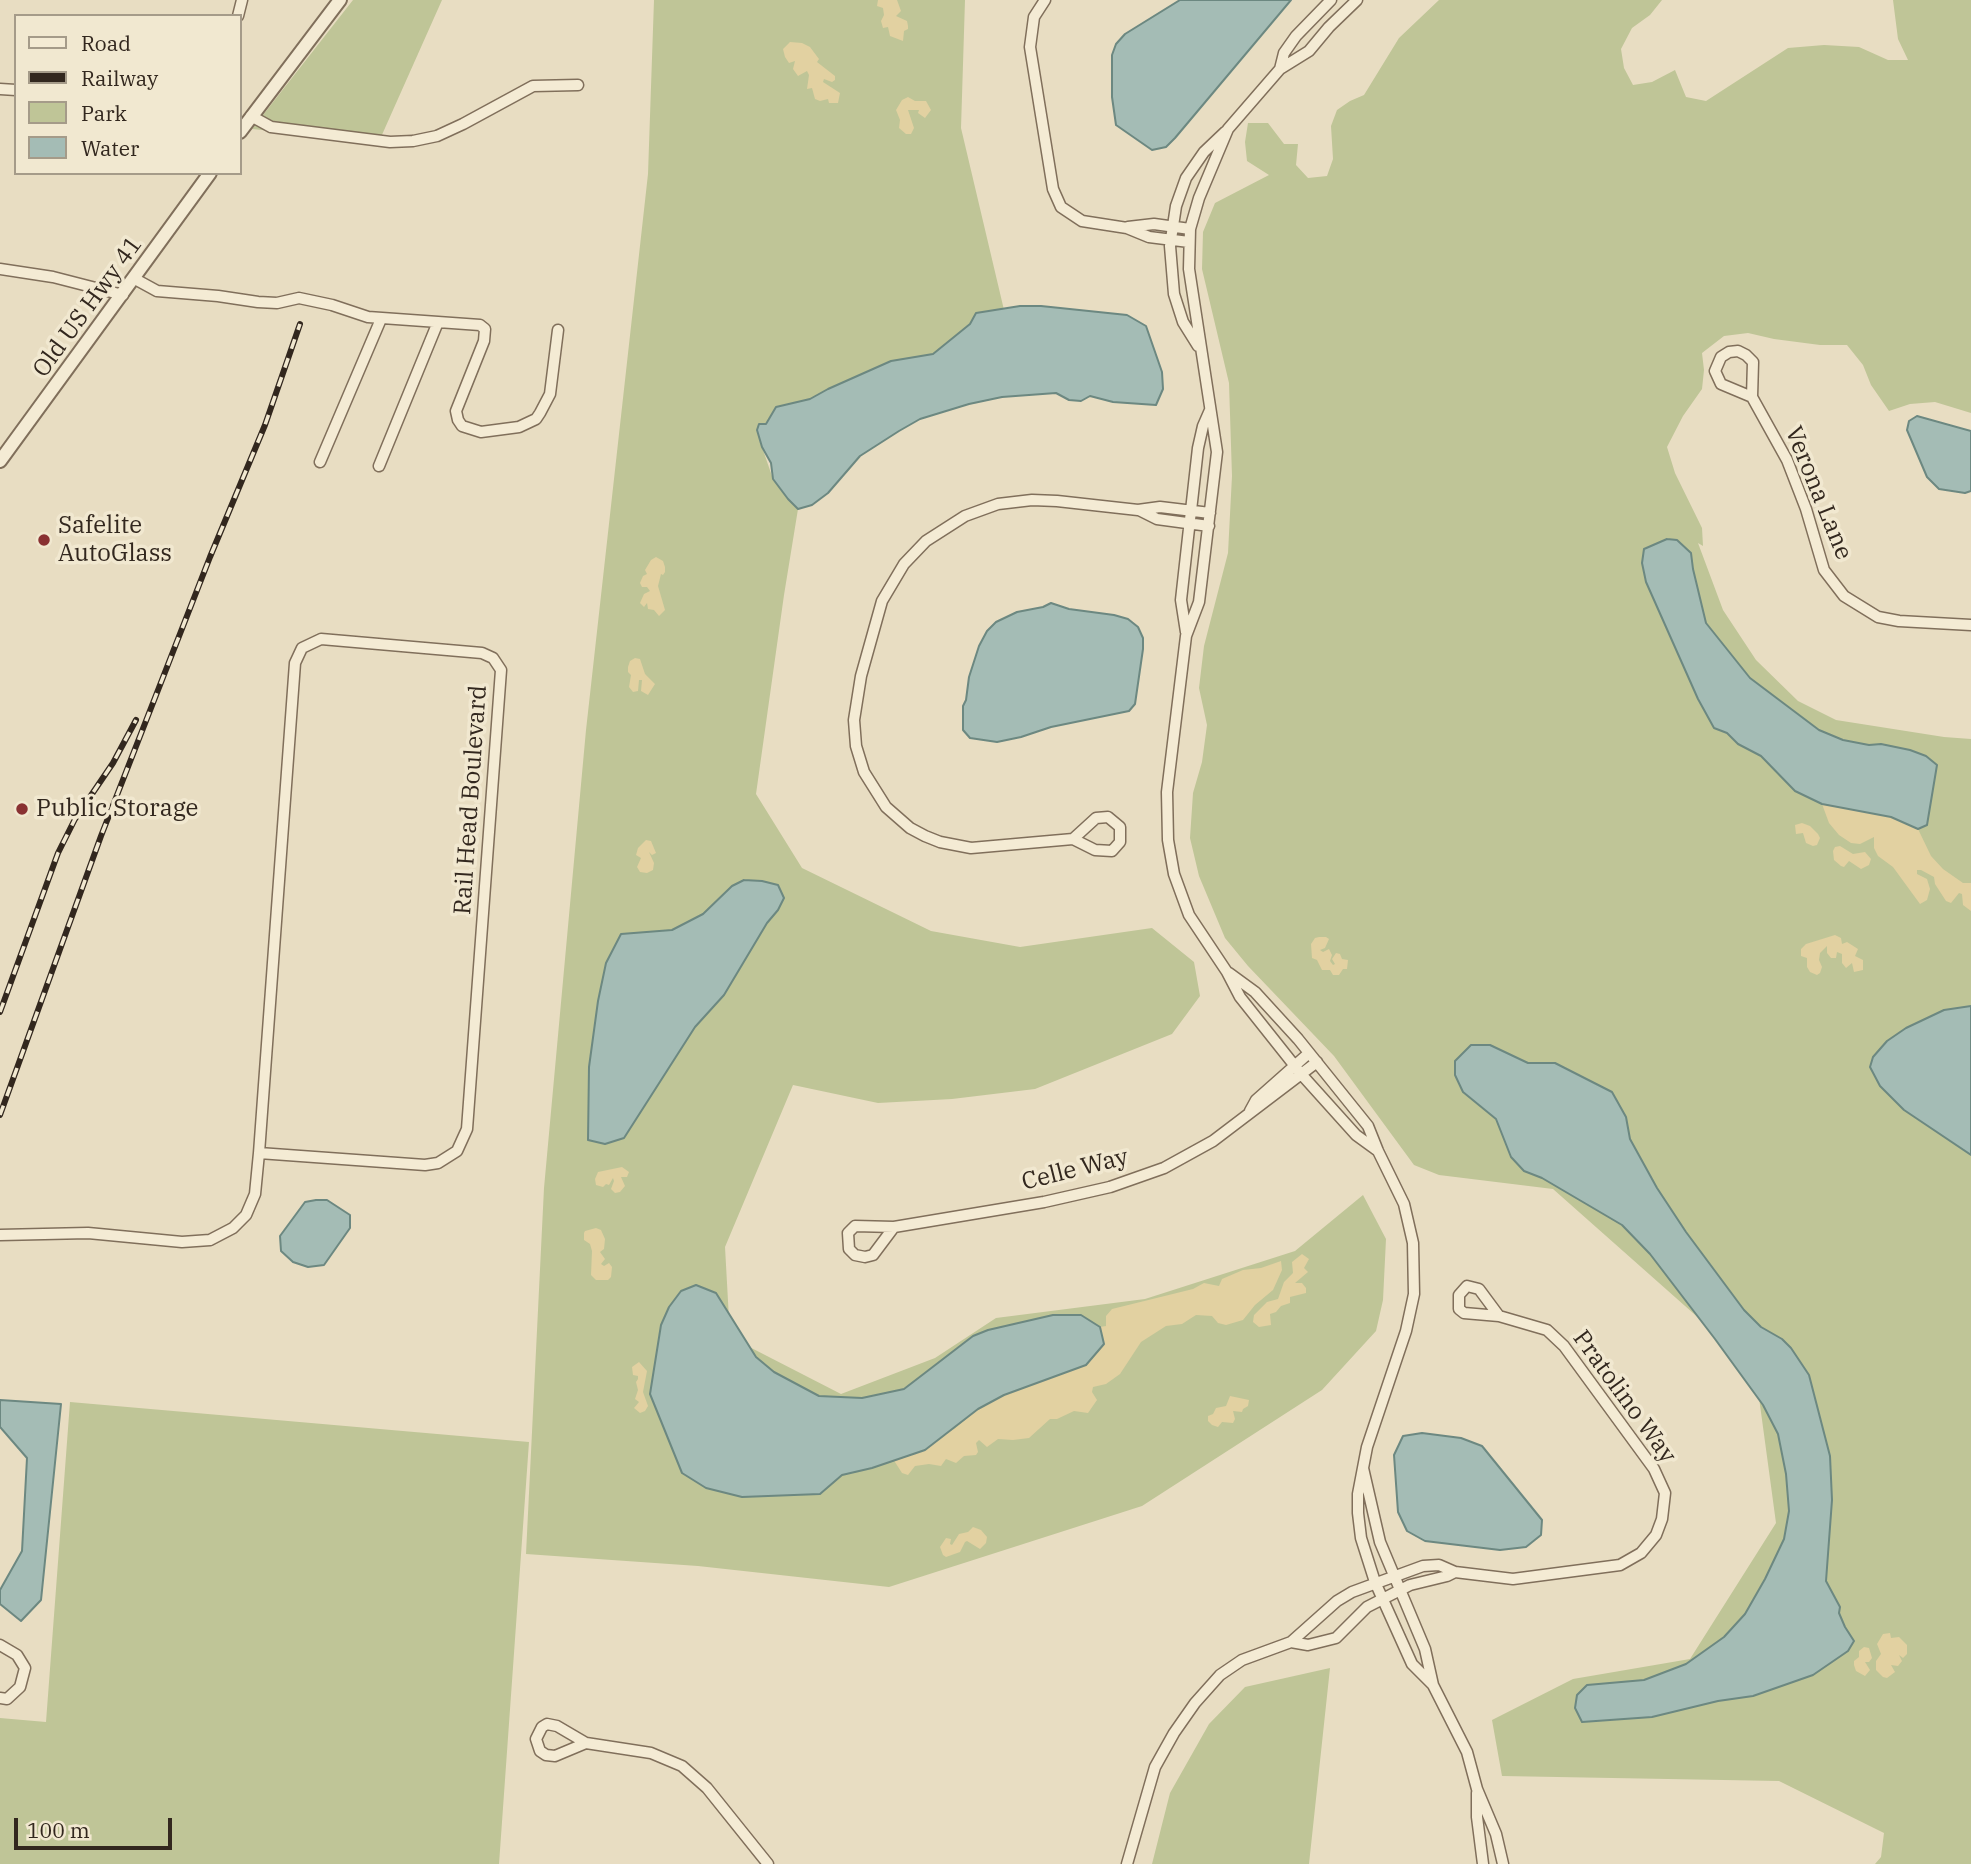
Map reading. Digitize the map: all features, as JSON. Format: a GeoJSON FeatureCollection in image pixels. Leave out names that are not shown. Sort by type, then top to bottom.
{"type":"FeatureCollection","features":[{"type":"Feature","properties":{"kind":"street"},"geometry":{"type":"LineString","coordinates":[[242,129],[340,0]]}},
{"type":"Feature","properties":{"kind":"street"},"geometry":{"type":"LineString","coordinates":[[1045,0],[1034,17],[1030,47],[1053,189],[1061,206],[1074,218],[1091,224],[1127,228],[1154,224],[1190,229]]}},
{"type":"Feature","properties":{"kind":"street"},"geometry":{"type":"LineString","coordinates":[[1280,69],[1284,53],[1296,36],[1331,0]]}},
{"type":"Feature","properties":{"kind":"street"},"geometry":{"type":"LineString","coordinates":[[1200,350],[1183,322],[1174,294],[1170,268],[1171,239],[1179,197],[1191,169],[1280,69],[1309,51],[1357,0]]}},
{"type":"Feature","properties":{"kind":"street"},"geometry":{"type":"LineString","coordinates":[[251,116],[271,127],[390,142],[413,141],[437,136],[533,86],[578,85]]}},
{"type":"Feature","properties":{"kind":"street"},"geometry":{"type":"LineString","coordinates":[[1228,129],[1199,198],[1190,229],[1189,270],[1217,452],[1199,601],[1186,636],[1167,792],[1168,840],[1174,874],[1189,915],[1227,972],[1240,997],[1302,1075],[1356,1135],[1378,1151]]}},
{"type":"Feature","properties":{"kind":"street","name":"Old US Hwy 41"},"geometry":{"type":"LineString","coordinates":[[0,461],[209,175]]}},
{"type":"Feature","properties":{"kind":"street"},"geometry":{"type":"LineString","coordinates":[[1127,228],[1144,236],[1189,242]]}},
{"type":"Feature","properties":{"kind":"street"},"geometry":{"type":"LineString","coordinates":[[0,269],[53,277],[123,295]]}},
{"type":"Feature","properties":{"kind":"street"},"geometry":{"type":"LineString","coordinates":[[135,279],[157,291],[277,303],[299,298],[332,305],[357,315],[480,325],[485,329],[484,341],[456,411],[463,426],[481,432],[519,427],[536,419],[550,394],[558,330]]}},
{"type":"Feature","properties":{"kind":"street"},"geometry":{"type":"LineString","coordinates":[[320,462],[381,318]]}},
{"type":"Feature","properties":{"kind":"street"},"geometry":{"type":"LineString","coordinates":[[379,466],[438,322]]}},
{"type":"Feature","properties":{"kind":"street"},"geometry":{"type":"LineString","coordinates":[[1738,351],[1753,362],[1752,397],[1726,388],[1716,377],[1716,365],[1721,357],[1738,351]]}},
{"type":"Feature","properties":{"kind":"street","name":"Verona Lane"},"geometry":{"type":"LineString","coordinates":[[1752,397],[1787,460],[1806,509],[1824,570],[1844,596],[1878,617],[1899,621],[1971,625]]}},
{"type":"Feature","properties":{"kind":"street"},"geometry":{"type":"LineString","coordinates":[[1186,636],[1181,600],[1198,448],[1210,410]]}},
{"type":"Feature","properties":{"kind":"street"},"geometry":{"type":"LineString","coordinates":[[1073,839],[1090,822],[1103,816],[1116,821],[1121,827],[1120,842],[1112,851],[1095,850],[1073,839],[971,848],[940,842],[910,828],[876,794],[864,772],[855,731],[857,693],[877,614],[887,589],[910,557],[937,532],[980,509],[1014,501],[1057,501],[1138,510],[1160,507],[1210,513]]}},
{"type":"Feature","properties":{"kind":"street"},"geometry":{"type":"LineString","coordinates":[[1138,510],[1157,519],[1209,526]]}},
{"type":"Feature","properties":{"kind":"street","name":"Rail Head Boulevard"},"geometry":{"type":"LineString","coordinates":[[0,1235],[88,1233],[183,1242],[210,1240],[233,1228],[246,1214],[255,1194],[259,1153],[297,655],[307,644],[321,639],[488,654],[498,664],[501,677],[467,1129],[464,1140],[448,1158],[425,1165],[259,1153]]}},
{"type":"Feature","properties":{"kind":"street"},"geometry":{"type":"LineString","coordinates":[[1227,972],[1255,992],[1317,1062],[1368,1126],[1404,1204],[1413,1243],[1414,1294],[1406,1331],[1374,1424],[1358,1494],[1358,1513],[1375,1582],[1412,1664],[1433,1685]]}},
{"type":"Feature","properties":{"kind":"street","name":"Celle Way"},"geometry":{"type":"LineString","coordinates":[[1249,1112],[1256,1100],[1309,1053]]}},
{"type":"Feature","properties":{"kind":"street","name":"Celle Way"},"geometry":{"type":"LineString","coordinates":[[894,1227],[873,1255],[855,1255],[849,1249],[848,1233],[855,1226],[894,1227],[1044,1202],[1110,1187],[1164,1168],[1213,1141],[1317,1062]]}},
{"type":"Feature","properties":{"kind":"street","name":"Pratolino Way"},"geometry":{"type":"LineString","coordinates":[[1291,1642],[1337,1601],[1394,1575],[1432,1564],[1446,1566],[1455,1572],[1513,1579],[1620,1565],[1641,1553],[1656,1535],[1662,1519],[1665,1493],[1654,1469],[1564,1346],[1547,1330],[1499,1316]]}},
{"type":"Feature","properties":{"kind":"street"},"geometry":{"type":"LineString","coordinates":[[1363,1468],[1380,1542],[1425,1649],[1433,1685],[1466,1752],[1477,1789],[1496,1834],[1503,1864]]}},
{"type":"Feature","properties":{"kind":"street","name":"Pratolino Way"},"geometry":{"type":"LineString","coordinates":[[1291,1642],[1308,1646],[1336,1638],[1359,1613],[1383,1598],[1422,1580],[1455,1572]]}},
{"type":"Feature","properties":{"kind":"street"},"geometry":{"type":"LineString","coordinates":[[1127,1864],[1155,1767],[1195,1703],[1220,1675],[1242,1660],[1291,1642]]}},
{"type":"Feature","properties":{"kind":"street"},"geometry":{"type":"LineString","coordinates":[[0,1645],[18,1655],[25,1668],[20,1687],[8,1699],[0,1698]]}},
{"type":"Feature","properties":{"kind":"street"},"geometry":{"type":"LineString","coordinates":[[586,1742],[555,1756],[546,1755],[536,1746],[537,1733],[547,1724],[570,1732],[586,1742],[651,1753],[682,1766],[707,1788],[768,1864]]}},
{"type":"Feature","properties":{"kind":"street"},"geometry":{"type":"LineString","coordinates":[[1477,1789],[1477,1817],[1483,1864]]}},
{"type":"Feature","properties":{"kind":"green space"},"geometry":{"type":"Polygon","coordinates":[[[353,0],[442,0],[381,137],[342,138],[252,129],[353,0]]]}},
{"type":"Feature","properties":{"kind":"green space"},"geometry":{"type":"Polygon","coordinates":[[[654,0],[965,0],[961,128],[1004,310],[976,313],[970,324],[933,354],[891,361],[810,399],[777,407],[762,447],[773,479],[798,509],[756,794],[802,868],[931,931],[1020,947],[1152,928],[1194,962],[1200,996],[1172,1034],[1035,1089],[952,1099],[878,1103],[793,1085],[725,1247],[730,1337],[841,1394],[935,1358],[996,1318],[1145,1299],[1295,1251],[1363,1195],[1386,1239],[1383,1300],[1376,1331],[1322,1390],[1142,1506],[889,1587],[698,1566],[526,1554],[544,1188],[586,730],[648,174],[654,0]]]}},
{"type":"Feature","properties":{"kind":"green space"},"geometry":{"type":"Polygon","coordinates":[[[1439,0],[1662,0],[1650,15],[1632,28],[1621,49],[1624,68],[1633,85],[1652,82],[1675,70],[1686,97],[1706,101],[1788,48],[1824,45],[1859,47],[1888,60],[1908,60],[1898,39],[1893,0],[1971,0],[1971,413],[1935,402],[1910,404],[1889,411],[1871,385],[1863,365],[1847,345],[1820,345],[1748,333],[1724,336],[1702,353],[1702,389],[1683,416],[1667,447],[1675,473],[1702,528],[1703,546],[1698,543],[1723,610],[1756,660],[1798,701],[1836,720],[1971,739],[1971,1864],[1875,1864],[1881,1857],[1884,1833],[1779,1781],[1502,1776],[1492,1720],[1573,1679],[1690,1659],[1776,1523],[1755,1368],[1553,1189],[1439,1175],[1414,1165],[1334,1056],[1248,966],[1225,938],[1199,876],[1190,838],[1193,793],[1202,762],[1207,725],[1199,688],[1204,646],[1228,553],[1232,476],[1229,383],[1202,269],[1203,232],[1215,203],[1269,175],[1247,161],[1245,142],[1248,123],[1268,123],[1284,144],[1298,144],[1296,165],[1308,178],[1327,176],[1333,159],[1331,126],[1337,110],[1364,95],[1399,38],[1439,0]]]}},
{"type":"Feature","properties":{"kind":"green space"},"geometry":{"type":"Polygon","coordinates":[[[70,1402],[529,1442],[499,1864],[0,1864],[0,1718],[46,1722],[70,1402]]]}},
{"type":"Feature","properties":{"kind":"green space"},"geometry":{"type":"Polygon","coordinates":[[[1330,1668],[1309,1864],[1152,1864],[1170,1793],[1209,1724],[1245,1687],[1330,1668]]]}},
{"type":"Feature","properties":{"kind":"sand"},"geometry":{"type":"Polygon","coordinates":[[[878,0],[897,0],[901,11],[896,16],[907,21],[908,26],[904,31],[903,41],[890,36],[888,27],[883,28],[883,8],[877,6],[878,0]]]}},
{"type":"Feature","properties":{"kind":"sand"},"geometry":{"type":"Polygon","coordinates":[[[790,42],[810,47],[819,59],[817,62],[835,76],[832,82],[824,79],[823,82],[840,93],[838,103],[829,103],[828,99],[815,99],[812,88],[807,89],[807,71],[798,76],[793,69],[795,61],[789,63],[785,57],[783,49],[790,42]]]}},
{"type":"Feature","properties":{"kind":"sand"},"geometry":{"type":"Polygon","coordinates":[[[908,97],[915,101],[926,101],[931,110],[925,118],[918,113],[919,110],[908,110],[914,128],[911,134],[906,134],[899,128],[900,120],[896,110],[902,100],[908,97]]]}},
{"type":"Feature","properties":{"kind":"sand"},"geometry":{"type":"Polygon","coordinates":[[[656,557],[663,561],[665,567],[658,586],[665,610],[659,616],[654,610],[648,609],[647,603],[644,607],[640,603],[644,594],[650,591],[640,583],[647,574],[645,570],[651,560],[656,557]]]}},
{"type":"Feature","properties":{"kind":"sand"},"geometry":{"type":"Polygon","coordinates":[[[640,659],[645,674],[655,684],[648,695],[641,691],[642,680],[639,680],[638,691],[633,692],[629,687],[631,675],[628,667],[630,661],[640,659]]]}},
{"type":"Feature","properties":{"kind":"sand"},"geometry":{"type":"Polygon","coordinates":[[[1822,804],[1891,817],[1918,829],[1931,856],[1943,869],[1963,883],[1971,883],[1971,911],[1963,905],[1962,894],[1959,893],[1951,903],[1946,901],[1935,884],[1934,877],[1917,870],[1917,874],[1927,879],[1930,889],[1927,900],[1920,904],[1893,867],[1878,856],[1874,848],[1874,837],[1860,844],[1851,843],[1839,835],[1829,823],[1822,804]]]}},
{"type":"Feature","properties":{"kind":"sand"},"geometry":{"type":"Polygon","coordinates":[[[1802,823],[1818,834],[1820,838],[1817,845],[1806,843],[1803,833],[1796,834],[1795,825],[1802,823]]]}},
{"type":"Feature","properties":{"kind":"sand"},"geometry":{"type":"Polygon","coordinates":[[[646,840],[651,841],[656,853],[652,855],[649,852],[654,863],[653,870],[647,873],[640,872],[637,867],[641,858],[636,855],[638,848],[646,840]]]}},
{"type":"Feature","properties":{"kind":"sand"},"geometry":{"type":"Polygon","coordinates":[[[1840,846],[1853,854],[1865,852],[1871,859],[1869,865],[1861,869],[1849,861],[1844,867],[1841,866],[1834,860],[1833,851],[1840,846]]]}},
{"type":"Feature","properties":{"kind":"sand"},"geometry":{"type":"Polygon","coordinates":[[[1835,935],[1841,938],[1842,944],[1847,942],[1858,949],[1855,956],[1863,960],[1863,970],[1854,972],[1852,963],[1846,968],[1842,963],[1842,954],[1837,952],[1836,958],[1831,958],[1827,953],[1827,946],[1820,953],[1820,973],[1817,975],[1810,972],[1807,958],[1801,956],[1801,949],[1806,944],[1835,935]]]}},
{"type":"Feature","properties":{"kind":"sand"},"geometry":{"type":"Polygon","coordinates":[[[1319,937],[1329,939],[1325,948],[1320,950],[1323,952],[1329,949],[1333,965],[1335,964],[1332,959],[1336,953],[1340,954],[1342,959],[1348,960],[1347,969],[1343,969],[1339,975],[1333,975],[1330,970],[1322,970],[1317,960],[1312,958],[1311,944],[1319,937]]]}},
{"type":"Feature","properties":{"kind":"sand"},"geometry":{"type":"Polygon","coordinates":[[[622,1167],[629,1172],[627,1177],[621,1177],[625,1186],[620,1192],[615,1193],[611,1189],[613,1178],[609,1185],[596,1185],[598,1172],[622,1167]]]}},
{"type":"Feature","properties":{"kind":"sand"},"geometry":{"type":"Polygon","coordinates":[[[596,1228],[601,1230],[605,1239],[604,1249],[600,1252],[605,1259],[601,1264],[604,1266],[609,1263],[612,1267],[608,1280],[596,1280],[591,1275],[592,1251],[590,1244],[584,1240],[584,1233],[596,1228]]]}},
{"type":"Feature","properties":{"kind":"sand"},"geometry":{"type":"Polygon","coordinates":[[[1302,1254],[1309,1259],[1304,1268],[1308,1272],[1295,1283],[1302,1283],[1306,1293],[1290,1297],[1290,1303],[1270,1314],[1271,1325],[1259,1327],[1253,1322],[1254,1315],[1267,1302],[1278,1299],[1284,1282],[1293,1273],[1292,1262],[1302,1254]]]}},
{"type":"Feature","properties":{"kind":"sand"},"geometry":{"type":"Polygon","coordinates":[[[1281,1261],[1282,1270],[1273,1290],[1255,1305],[1243,1320],[1226,1325],[1218,1323],[1212,1316],[1196,1315],[1182,1324],[1166,1326],[1141,1342],[1120,1374],[1106,1384],[1093,1387],[1092,1392],[1097,1400],[1088,1413],[1074,1411],[1057,1419],[1050,1419],[1029,1438],[998,1439],[987,1447],[979,1440],[976,1443],[976,1455],[964,1456],[956,1463],[946,1459],[941,1466],[915,1466],[908,1475],[902,1473],[893,1459],[954,1429],[978,1409],[1004,1394],[1086,1365],[1104,1345],[1100,1327],[1106,1326],[1106,1316],[1112,1309],[1193,1289],[1204,1283],[1219,1286],[1222,1279],[1243,1270],[1261,1268],[1281,1261]]]}},
{"type":"Feature","properties":{"kind":"sand"},"geometry":{"type":"Polygon","coordinates":[[[639,1362],[647,1371],[643,1392],[648,1406],[640,1413],[634,1408],[639,1402],[635,1399],[638,1376],[633,1375],[632,1367],[639,1362]]]}},
{"type":"Feature","properties":{"kind":"sand"},"geometry":{"type":"Polygon","coordinates":[[[1230,1396],[1249,1400],[1248,1406],[1242,1412],[1233,1411],[1233,1423],[1222,1422],[1218,1427],[1212,1425],[1208,1416],[1213,1414],[1216,1408],[1226,1406],[1230,1396]]]}},
{"type":"Feature","properties":{"kind":"sand"},"geometry":{"type":"Polygon","coordinates":[[[973,1527],[981,1530],[987,1537],[986,1543],[980,1549],[967,1541],[960,1552],[946,1557],[943,1555],[940,1547],[946,1538],[951,1539],[952,1545],[959,1534],[968,1532],[973,1527]]]}},
{"type":"Feature","properties":{"kind":"sand"},"geometry":{"type":"Polygon","coordinates":[[[1890,1633],[1891,1638],[1899,1637],[1907,1645],[1907,1654],[1903,1658],[1899,1655],[1902,1661],[1898,1666],[1891,1665],[1895,1672],[1887,1678],[1876,1670],[1876,1661],[1881,1654],[1877,1644],[1883,1634],[1890,1633]]]}},
{"type":"Feature","properties":{"kind":"sand"},"geometry":{"type":"Polygon","coordinates":[[[1864,1647],[1869,1648],[1872,1658],[1865,1662],[1870,1670],[1865,1676],[1856,1671],[1854,1665],[1859,1651],[1864,1647]]]}},
{"type":"Feature","properties":{"kind":"water"},"geometry":{"type":"Polygon","coordinates":[[[1180,0],[1291,0],[1175,138],[1166,147],[1152,150],[1116,125],[1112,97],[1112,55],[1116,44],[1125,34],[1180,0]]]}},
{"type":"Feature","properties":{"kind":"water"},"geometry":{"type":"Polygon","coordinates":[[[1020,306],[1127,315],[1146,326],[1162,372],[1163,389],[1156,405],[1113,402],[1090,396],[1081,401],[1069,400],[1056,393],[1002,397],[969,404],[920,419],[860,456],[828,493],[812,505],[798,509],[788,499],[773,479],[771,463],[757,430],[759,424],[766,424],[776,407],[810,399],[891,361],[933,354],[970,324],[976,313],[1020,306]]]}},
{"type":"Feature","properties":{"kind":"water"},"geometry":{"type":"Polygon","coordinates":[[[1917,416],[1971,431],[1971,491],[1965,493],[1939,489],[1927,477],[1907,430],[1909,421],[1917,416]]]}},
{"type":"Feature","properties":{"kind":"water"},"geometry":{"type":"Polygon","coordinates":[[[1667,539],[1677,540],[1691,553],[1706,623],[1750,678],[1819,730],[1843,740],[1910,750],[1926,756],[1937,765],[1927,825],[1918,829],[1891,817],[1822,804],[1795,791],[1761,756],[1738,744],[1727,733],[1714,728],[1698,699],[1646,582],[1642,563],[1644,549],[1667,539]]]}},
{"type":"Feature","properties":{"kind":"water"},"geometry":{"type":"Polygon","coordinates":[[[1051,603],[1069,609],[1114,615],[1128,619],[1138,627],[1143,638],[1143,649],[1135,704],[1129,711],[1051,727],[997,742],[970,738],[963,730],[963,706],[969,677],[987,631],[996,622],[1017,612],[1051,603]]]}},
{"type":"Feature","properties":{"kind":"water"},"geometry":{"type":"Polygon","coordinates":[[[744,880],[778,885],[784,898],[778,910],[767,923],[724,995],[695,1027],[624,1138],[605,1144],[588,1140],[589,1067],[598,1001],[606,963],[621,934],[672,930],[703,914],[732,886],[744,880]]]}},
{"type":"Feature","properties":{"kind":"water"},"geometry":{"type":"Polygon","coordinates":[[[1971,1006],[1971,1155],[1904,1110],[1880,1086],[1870,1067],[1873,1057],[1887,1041],[1906,1028],[1944,1010],[1971,1006]]]}},
{"type":"Feature","properties":{"kind":"water"},"geometry":{"type":"Polygon","coordinates":[[[1471,1045],[1490,1045],[1528,1063],[1555,1063],[1612,1092],[1626,1117],[1630,1139],[1657,1188],[1686,1232],[1744,1310],[1761,1327],[1782,1339],[1791,1348],[1809,1375],[1830,1456],[1832,1500],[1826,1581],[1840,1607],[1839,1613],[1845,1627],[1854,1641],[1848,1651],[1813,1675],[1753,1696],[1718,1701],[1652,1717],[1582,1722],[1575,1708],[1577,1695],[1587,1685],[1644,1680],[1686,1664],[1724,1637],[1745,1614],[1784,1539],[1789,1511],[1786,1474],[1778,1434],[1763,1405],[1650,1254],[1622,1225],[1542,1178],[1524,1171],[1511,1157],[1496,1119],[1463,1092],[1455,1075],[1455,1061],[1471,1045]]]}},
{"type":"Feature","properties":{"kind":"water"},"geometry":{"type":"Polygon","coordinates":[[[327,1200],[350,1215],[350,1228],[324,1265],[308,1267],[293,1262],[281,1251],[280,1236],[305,1202],[327,1200]]]}},
{"type":"Feature","properties":{"kind":"water"},"geometry":{"type":"Polygon","coordinates":[[[696,1285],[716,1293],[756,1357],[774,1372],[819,1396],[862,1398],[904,1389],[973,1336],[1053,1315],[1081,1315],[1100,1327],[1104,1344],[1086,1365],[1004,1395],[978,1409],[925,1450],[842,1475],[820,1494],[742,1497],[706,1488],[682,1473],[650,1394],[661,1325],[669,1307],[681,1291],[696,1285]]]}},
{"type":"Feature","properties":{"kind":"water"},"geometry":{"type":"Polygon","coordinates":[[[0,1400],[61,1404],[41,1600],[21,1621],[0,1604],[0,1590],[22,1551],[27,1458],[0,1427],[0,1400]]]}},
{"type":"Feature","properties":{"kind":"water"},"geometry":{"type":"Polygon","coordinates":[[[1422,1433],[1461,1438],[1482,1446],[1542,1520],[1541,1535],[1526,1547],[1500,1550],[1425,1541],[1407,1531],[1398,1512],[1394,1455],[1403,1436],[1422,1433]]]}},
{"type":"Feature","properties":{"kind":"railway"},"geometry":{"type":"LineString","coordinates":[[0,1115],[101,836],[210,557],[265,425],[300,324]]}},
{"type":"Feature","properties":{"kind":"railway"},"geometry":{"type":"LineString","coordinates":[[0,1012],[58,853],[75,819],[113,763],[136,720]]}},
{"type":"Feature","properties":{"kind":"place","name":"Safelite AutoGlass"},"geometry":{"type":"Point","coordinates":[44,540]}},
{"type":"Feature","properties":{"kind":"place","name":"Public Storage"},"geometry":{"type":"Point","coordinates":[22,809]}}]}
